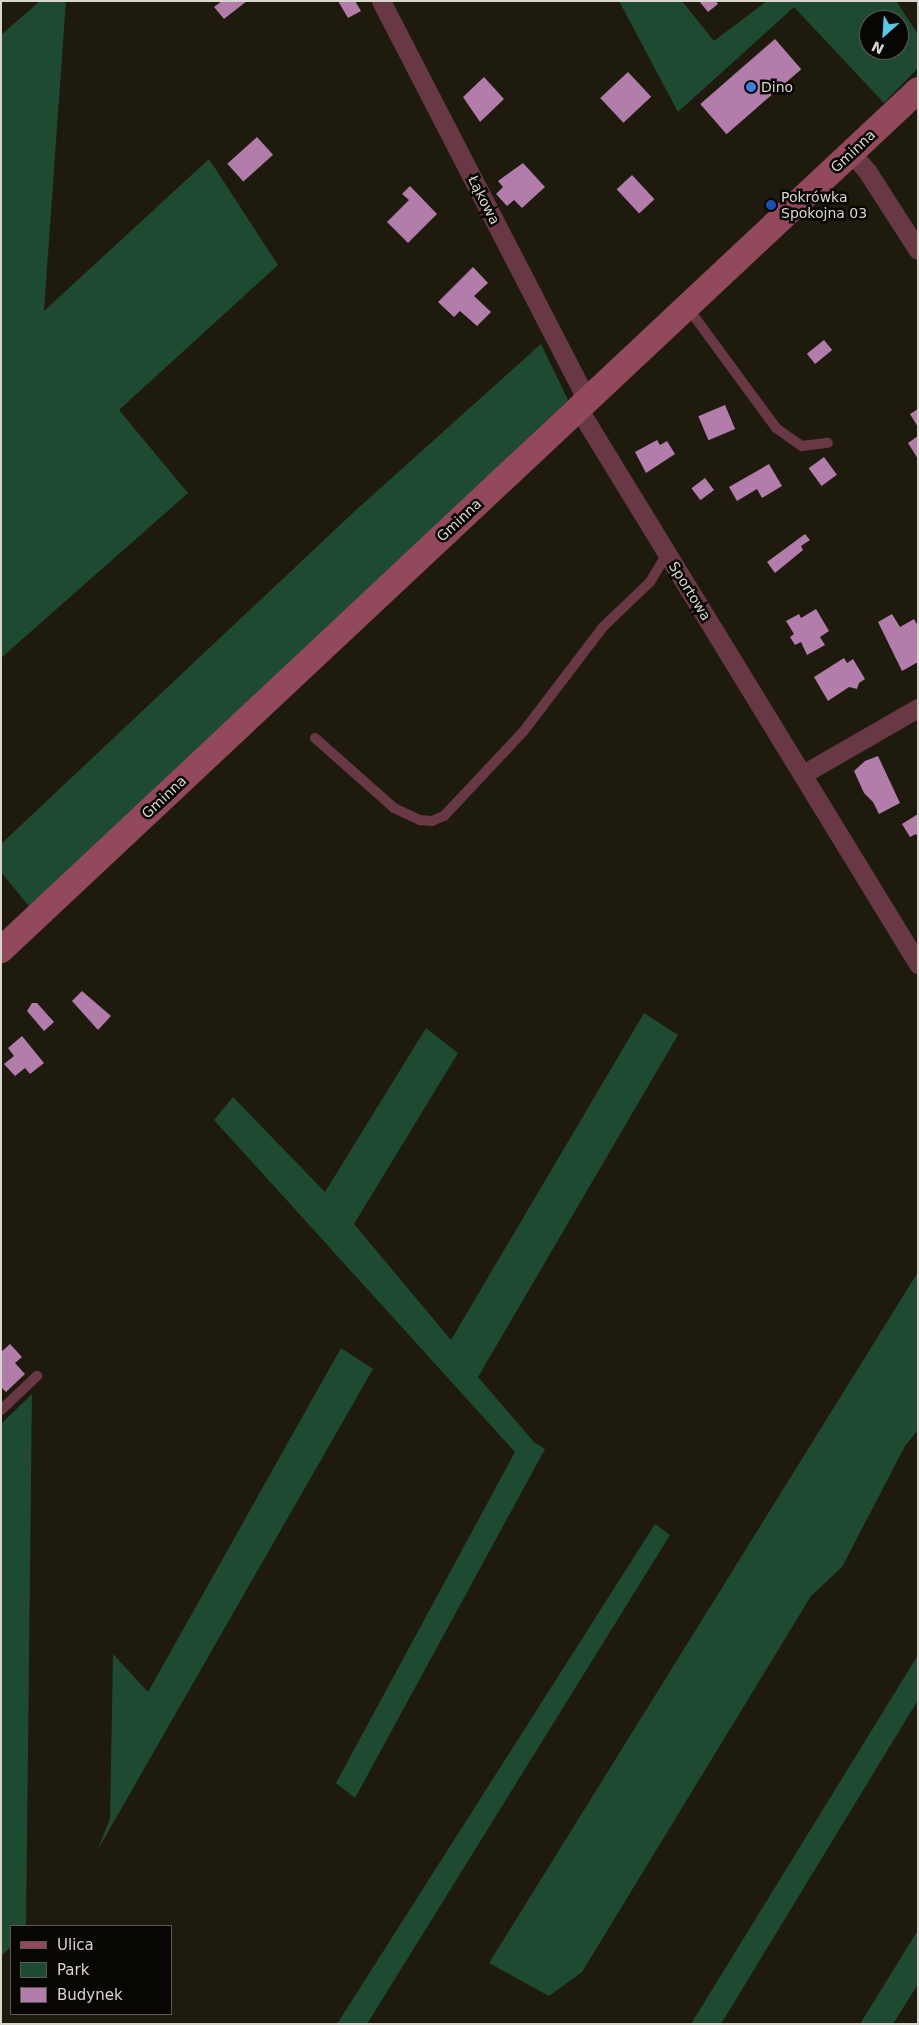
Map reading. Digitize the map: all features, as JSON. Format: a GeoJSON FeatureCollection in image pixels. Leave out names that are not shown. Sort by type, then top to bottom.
{"type":"FeatureCollection","features":[{"type":"Feature","properties":{"kind":"main road","name":"Gminna"},"geometry":{"type":"LineString","coordinates":[[1,950],[918,90]]}},
{"type":"Feature","properties":{"kind":"street","name":"Łąkowa"},"geometry":{"type":"LineString","coordinates":[[381,1],[583,404]]}},
{"type":"Feature","properties":{"kind":"street"},"geometry":{"type":"LineString","coordinates":[[851,153],[867,171],[918,250]]}},
{"type":"Feature","properties":{"kind":"street","name":"Sportowa"},"geometry":{"type":"LineString","coordinates":[[583,404],[667,554],[918,964]]}},
{"type":"Feature","properties":{"kind":"street"},"geometry":{"type":"LineString","coordinates":[[803,774],[918,708]]}},
{"type":"Feature","properties":{"kind":"lane"},"geometry":{"type":"LineString","coordinates":[[687,307],[776,428],[802,446],[828,443]]}},
{"type":"Feature","properties":{"kind":"lane"},"geometry":{"type":"LineString","coordinates":[[315,738],[394,808],[420,820],[432,821],[444,816],[523,732],[603,628],[650,582],[667,554]]}},
{"type":"Feature","properties":{"kind":"lane"},"geometry":{"type":"LineString","coordinates":[[1,1410],[37,1376]]}},
{"type":"Feature","properties":{"kind":"green space"},"geometry":{"type":"Polygon","coordinates":[[[40,1],[66,1],[44,311],[209,159],[278,265],[119,410],[188,493],[1,658],[1,35],[40,1]]]}},
{"type":"Feature","properties":{"kind":"green space"},"geometry":{"type":"Polygon","coordinates":[[[619,1],[682,1],[714,41],[767,1],[896,1],[902,10],[859,10],[859,60],[909,60],[909,20],[918,34],[918,68],[884,103],[794,7],[678,112],[619,1]]]}},
{"type":"Feature","properties":{"kind":"green space"},"geometry":{"type":"Polygon","coordinates":[[[541,344],[568,400],[32,910],[1,872],[1,844],[356,510],[541,344]]]}},
{"type":"Feature","properties":{"kind":"green space"},"geometry":{"type":"Polygon","coordinates":[[[644,1013],[678,1035],[478,1377],[534,1442],[545,1449],[355,1798],[336,1783],[515,1452],[214,1120],[233,1097],[325,1192],[426,1028],[458,1053],[354,1224],[451,1340],[644,1013]]]}},
{"type":"Feature","properties":{"kind":"green space"},"geometry":{"type":"Polygon","coordinates":[[[918,1272],[918,1430],[905,1446],[842,1567],[811,1596],[582,1972],[549,1996],[489,1963],[918,1272]]]}},
{"type":"Feature","properties":{"kind":"green space"},"geometry":{"type":"Polygon","coordinates":[[[341,1348],[373,1369],[97,1851],[110,1819],[113,1654],[148,1692],[341,1348]]]}},
{"type":"Feature","properties":{"kind":"green space"},"geometry":{"type":"Polygon","coordinates":[[[32,1394],[26,1925],[10,1925],[10,1948],[1,1956],[1,1424],[32,1394]]]}},
{"type":"Feature","properties":{"kind":"green space"},"geometry":{"type":"Polygon","coordinates":[[[655,1524],[670,1535],[367,2024],[337,2024],[655,1524]]]}},
{"type":"Feature","properties":{"kind":"green space"},"geometry":{"type":"Polygon","coordinates":[[[918,1655],[918,1700],[721,2024],[691,2024],[918,1655]]]}},
{"type":"Feature","properties":{"kind":"green space"},"geometry":{"type":"Polygon","coordinates":[[[918,1930],[918,1984],[893,2024],[860,2024],[918,1930]]]}},
{"type":"Feature","properties":{"kind":"building"},"geometry":{"type":"Polygon","coordinates":[[[222,1],[247,1],[224,19],[214,7],[222,1]]]}},
{"type":"Feature","properties":{"kind":"building"},"geometry":{"type":"Polygon","coordinates":[[[338,1],[355,1],[361,11],[348,18],[338,1]]]}},
{"type":"Feature","properties":{"kind":"building"},"geometry":{"type":"Polygon","coordinates":[[[699,1],[716,1],[718,4],[708,12],[699,1]]]}},
{"type":"Feature","properties":{"kind":"building","name":"Dino"},"geometry":{"type":"Polygon","coordinates":[[[775,39],[801,69],[727,134],[700,104],[775,39]]]}},
{"type":"Feature","properties":{"kind":"building"},"geometry":{"type":"Polygon","coordinates":[[[628,72],[651,97],[623,123],[600,98],[628,72]]]}},
{"type":"Feature","properties":{"kind":"building"},"geometry":{"type":"Polygon","coordinates":[[[484,77],[504,99],[480,122],[463,97],[484,77]]]}},
{"type":"Feature","properties":{"kind":"building"},"geometry":{"type":"Polygon","coordinates":[[[257,137],[273,155],[243,182],[227,164],[257,137]]]}},
{"type":"Feature","properties":{"kind":"building"},"geometry":{"type":"Polygon","coordinates":[[[523,163],[545,187],[522,208],[514,200],[507,206],[496,194],[503,187],[498,181],[523,163]]]}},
{"type":"Feature","properties":{"kind":"building"},"geometry":{"type":"Polygon","coordinates":[[[632,175],[655,199],[639,213],[617,189],[632,175]]]}},
{"type":"Feature","properties":{"kind":"building"},"geometry":{"type":"Polygon","coordinates":[[[410,186],[437,214],[408,243],[387,222],[409,200],[402,194],[410,186]]]}},
{"type":"Feature","properties":{"kind":"building"},"geometry":{"type":"Polygon","coordinates":[[[473,267],[488,283],[474,296],[491,312],[477,326],[460,311],[454,317],[438,302],[473,267]]]}},
{"type":"Feature","properties":{"kind":"building"},"geometry":{"type":"Polygon","coordinates":[[[824,340],[832,350],[815,364],[807,354],[824,340]]]}},
{"type":"Feature","properties":{"kind":"building"},"geometry":{"type":"Polygon","coordinates":[[[725,405],[735,429],[708,440],[698,416],[725,405]]]}},
{"type":"Feature","properties":{"kind":"building"},"geometry":{"type":"Polygon","coordinates":[[[918,409],[918,427],[910,414],[918,409]]]}},
{"type":"Feature","properties":{"kind":"building"},"geometry":{"type":"Polygon","coordinates":[[[918,436],[918,459],[908,443],[918,436]]]}},
{"type":"Feature","properties":{"kind":"building"},"geometry":{"type":"Polygon","coordinates":[[[657,440],[660,445],[667,441],[675,454],[646,473],[635,452],[657,440]]]}},
{"type":"Feature","properties":{"kind":"building"},"geometry":{"type":"Polygon","coordinates":[[[824,457],[837,475],[822,486],[809,468],[824,457]]]}},
{"type":"Feature","properties":{"kind":"building"},"geometry":{"type":"Polygon","coordinates":[[[769,464],[782,486],[762,498],[757,489],[737,501],[729,487],[769,464]]]}},
{"type":"Feature","properties":{"kind":"building"},"geometry":{"type":"Polygon","coordinates":[[[705,478],[714,490],[700,500],[691,488],[705,478]]]}},
{"type":"Feature","properties":{"kind":"building"},"geometry":{"type":"Polygon","coordinates":[[[805,534],[810,540],[801,546],[803,550],[775,573],[767,562],[805,534]]]}},
{"type":"Feature","properties":{"kind":"building"},"geometry":{"type":"Polygon","coordinates":[[[816,609],[829,631],[820,637],[825,645],[807,655],[801,642],[795,645],[790,637],[794,634],[786,621],[799,614],[801,618],[816,609]]]}},
{"type":"Feature","properties":{"kind":"building"},"geometry":{"type":"Polygon","coordinates":[[[892,614],[900,627],[914,619],[918,626],[918,662],[902,671],[878,622],[892,614]]]}},
{"type":"Feature","properties":{"kind":"building"},"geometry":{"type":"Polygon","coordinates":[[[844,658],[847,663],[853,659],[865,679],[859,683],[857,689],[849,687],[828,701],[814,677],[844,658]]]}},
{"type":"Feature","properties":{"kind":"building"},"geometry":{"type":"Polygon","coordinates":[[[878,756],[900,803],[879,814],[873,802],[864,793],[854,771],[865,761],[878,756]]]}},
{"type":"Feature","properties":{"kind":"building"},"geometry":{"type":"Polygon","coordinates":[[[918,814],[918,837],[916,834],[910,837],[902,824],[918,814]]]}},
{"type":"Feature","properties":{"kind":"building"},"geometry":{"type":"Polygon","coordinates":[[[82,991],[111,1016],[98,1030],[72,1001],[82,991]]]}},
{"type":"Feature","properties":{"kind":"building"},"geometry":{"type":"Polygon","coordinates":[[[32,1003],[37,1003],[54,1022],[44,1031],[27,1011],[32,1003]]]}},
{"type":"Feature","properties":{"kind":"building"},"geometry":{"type":"Polygon","coordinates":[[[22,1036],[44,1063],[30,1074],[25,1068],[15,1076],[4,1064],[14,1056],[8,1048],[22,1036]]]}},
{"type":"Feature","properties":{"kind":"building"},"geometry":{"type":"Polygon","coordinates":[[[10,1344],[22,1357],[15,1363],[25,1374],[6,1392],[1,1387],[1,1352],[10,1344]]]}},
{"type":"Feature","properties":{"kind":"place","name":"Dino"},"geometry":{"type":"Point","coordinates":[751,87]}},
{"type":"Feature","properties":{"kind":"place","name":"Pokrówka Spokojna 03"},"geometry":{"type":"Point","coordinates":[771,205]}}]}
